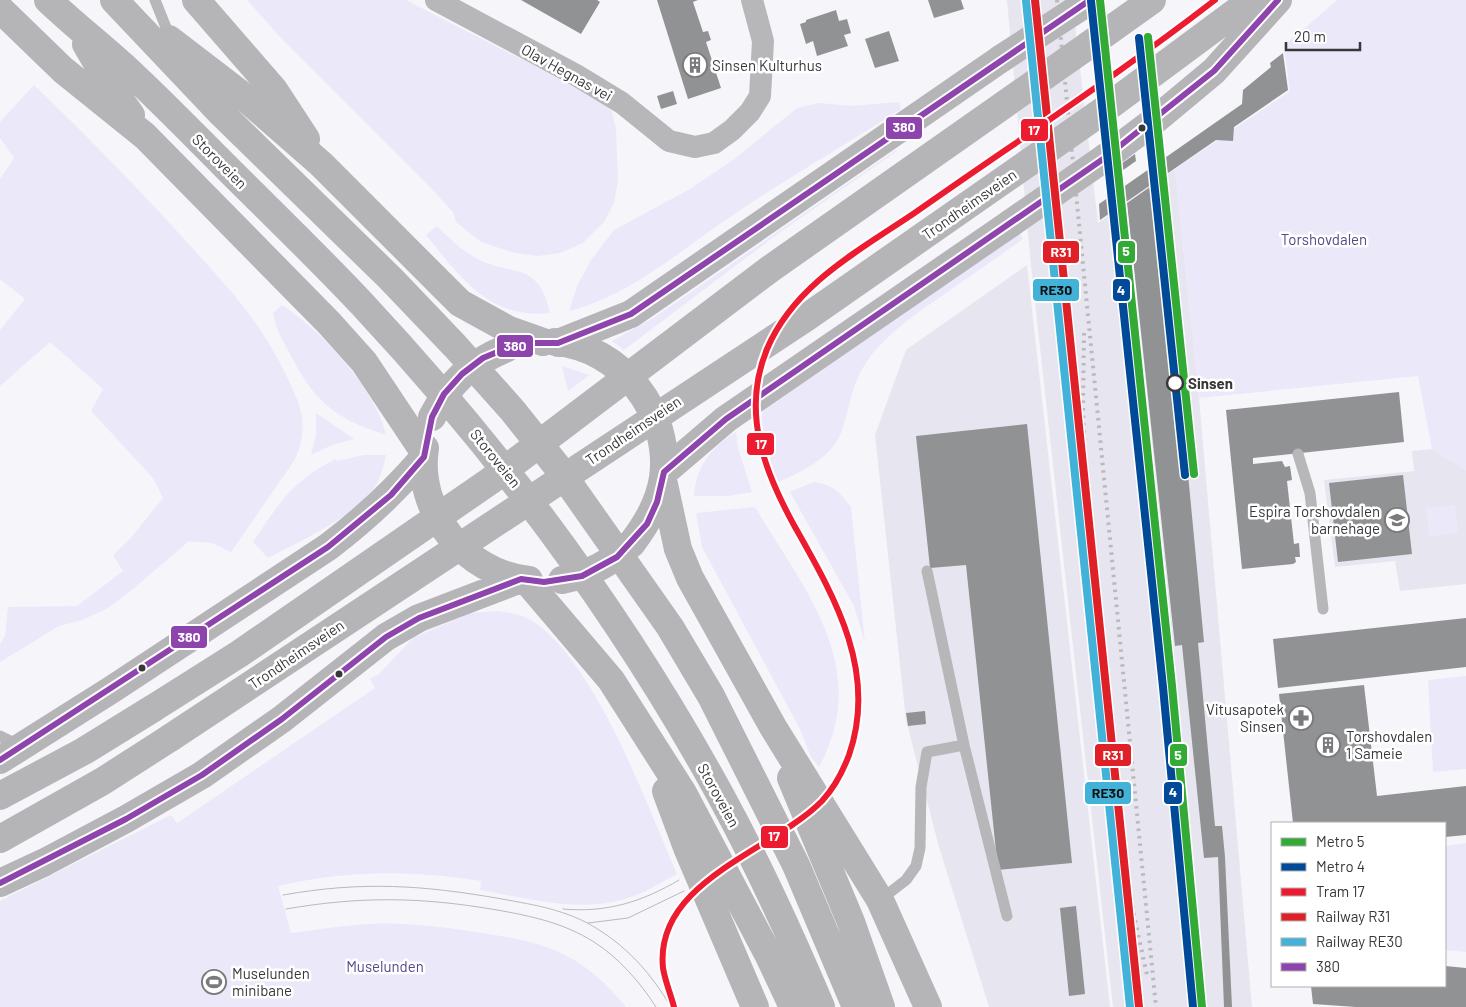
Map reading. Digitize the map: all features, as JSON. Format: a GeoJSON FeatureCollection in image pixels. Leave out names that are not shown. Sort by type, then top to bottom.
{"type":"FeatureCollection","features":[{"type":"Feature","properties":{"kind":"highway","name":"Storoveien"},"geometry":{"type":"LineString","coordinates":[[48,0],[76,27],[133,75],[306,246],[380,324],[479,436],[527,496],[633,647],[722,797],[764,879],[821,1007]]}},
{"type":"Feature","properties":{"kind":"highway"},"geometry":{"type":"LineString","coordinates":[[114,0],[186,76],[455,346],[513,411],[556,465],[670,627],[711,696],[796,865],[856,1007]]}},
{"type":"Feature","properties":{"kind":"highway"},"geometry":{"type":"LineString","coordinates":[[119,0],[242,95],[321,164],[460,303],[509,330],[584,349],[608,360],[628,377],[645,397],[659,429],[663,446],[663,476],[678,549],[690,578],[773,727],[880,900],[928,1007]]}},
{"type":"Feature","properties":{"kind":"highway"},"geometry":{"type":"LineString","coordinates":[[196,0],[274,90],[321,164]]}},
{"type":"Feature","properties":{"kind":"highway"},"geometry":{"type":"LineString","coordinates":[[0,796],[84,751],[239,654],[490,481],[770,269],[1152,0]]}},
{"type":"Feature","properties":{"kind":"highway","name":"Trondheimsveien"},"geometry":{"type":"LineString","coordinates":[[0,839],[103,781],[170,738],[807,317],[1097,115],[1252,0]]}},
{"type":"Feature","properties":{"kind":"highway"},"geometry":{"type":"LineString","coordinates":[[1087,2],[1002,58],[631,314],[551,342],[507,348],[483,358],[462,374],[444,394],[432,417],[424,454],[425,481],[429,497],[443,527],[458,545],[476,561],[498,572],[524,580],[562,580],[582,576],[618,557],[632,543],[650,517],[657,502],[663,476],[726,419],[1106,157],[1154,121],[1214,71],[1278,0]]}},
{"type":"Feature","properties":{"kind":"highway"},"geometry":{"type":"LineString","coordinates":[[0,9],[62,70],[144,136],[322,316],[364,362],[424,454]]}},
{"type":"Feature","properties":{"kind":"highway"},"geometry":{"type":"LineString","coordinates":[[76,27],[112,89],[144,136]]}},
{"type":"Feature","properties":{"kind":"highway"},"geometry":{"type":"LineString","coordinates":[[7,747],[112,690],[328,547],[391,495],[424,454]]}},
{"type":"Feature","properties":{"kind":"highway"},"geometry":{"type":"LineString","coordinates":[[524,580],[611,680],[646,738],[683,793],[793,1007]]}},
{"type":"Feature","properties":{"kind":"highway"},"geometry":{"type":"LineString","coordinates":[[0,883],[102,832],[202,775],[282,719],[386,637],[419,618],[524,580]]}},
{"type":"Feature","properties":{"kind":"highway"},"geometry":{"type":"LineString","coordinates":[[773,727],[798,799],[822,851],[881,1007]]}},
{"type":"Feature","properties":{"kind":"highway"},"geometry":{"type":"LineString","coordinates":[[646,738],[688,850],[756,1007]]}},
{"type":"Feature","properties":{"kind":"street","name":"Olav Hegnas vei"},"geometry":{"type":"LineString","coordinates":[[436,0],[576,75],[622,103],[669,141],[695,147],[714,143],[732,130],[750,112],[760,96],[762,41],[752,0]]}},
{"type":"Feature","properties":{"kind":"lane"},"geometry":{"type":"LineString","coordinates":[[155,0],[186,76]]}},
{"type":"Feature","properties":{"kind":"lane"},"geometry":{"type":"LineString","coordinates":[[1298,454],[1310,493],[1322,609]]}},
{"type":"Feature","properties":{"kind":"lane"},"geometry":{"type":"LineString","coordinates":[[927,571],[964,745],[1007,916]]}},
{"type":"Feature","properties":{"kind":"lane"},"geometry":{"type":"LineString","coordinates":[[880,900],[906,880],[916,866],[920,848],[921,786],[927,752],[964,745]]}},
{"type":"Feature","properties":{"kind":"shaded area"},"geometry":{"type":"Polygon","coordinates":[[[1007,0],[1072,0],[1098,223],[1175,169],[1199,398],[1252,1007],[1113,1007],[1031,266],[1007,0]]]}},
{"type":"Feature","properties":{"kind":"shaded area"},"geometry":{"type":"Polygon","coordinates":[[[1027,265],[1110,1007],[989,1007],[939,847],[906,720],[875,435],[906,350],[1027,265]]]}},
{"type":"Feature","properties":{"kind":"shaded area","name":"Espira Torshovdalen barnehage"},"geometry":{"type":"Polygon","coordinates":[[[1432,449],[1466,470],[1466,584],[1400,591],[1395,561],[1335,567],[1324,480],[1414,471],[1412,451],[1432,449]]]}},
{"type":"Feature","properties":{"kind":"green space"},"geometry":{"type":"Polygon","coordinates":[[[247,0],[406,0],[511,54],[598,95],[611,110],[616,128],[618,180],[614,203],[604,222],[583,243],[560,253],[538,256],[515,253],[481,242],[456,222],[453,212],[430,187],[280,37],[247,0]]]}},
{"type":"Feature","properties":{"kind":"green space","name":"Torshovdalen"},"geometry":{"type":"Polygon","coordinates":[[[1337,0],[1466,0],[1466,470],[1432,449],[1418,376],[1199,398],[1175,169],[1290,91],[1284,46],[1337,0]]]}},
{"type":"Feature","properties":{"kind":"green space"},"geometry":{"type":"Polygon","coordinates":[[[34,85],[156,208],[245,309],[267,340],[286,375],[300,406],[303,429],[294,461],[231,552],[212,543],[189,541],[108,608],[82,620],[59,626],[0,662],[0,644],[5,636],[8,607],[77,606],[123,571],[113,555],[130,539],[163,498],[153,478],[91,411],[103,389],[50,342],[0,386],[0,330],[25,299],[0,279],[0,179],[14,158],[0,138],[0,122],[34,85]]]}},
{"type":"Feature","properties":{"kind":"green space"},"geometry":{"type":"Polygon","coordinates":[[[899,102],[901,109],[753,201],[635,283],[592,304],[569,311],[578,284],[591,260],[614,230],[690,189],[733,160],[797,108],[819,103],[851,106],[899,102]]]}},
{"type":"Feature","properties":{"kind":"green space"},"geometry":{"type":"Polygon","coordinates":[[[896,150],[779,233],[624,350],[612,341],[655,317],[896,150]]]}},
{"type":"Feature","properties":{"kind":"green space"},"geometry":{"type":"Polygon","coordinates":[[[437,226],[460,248],[476,258],[531,277],[545,296],[550,313],[529,313],[510,310],[478,292],[464,280],[426,235],[437,226]]]}},
{"type":"Feature","properties":{"kind":"green space"},"geometry":{"type":"Polygon","coordinates":[[[1019,233],[1023,239],[898,328],[881,344],[860,373],[838,440],[815,463],[776,483],[761,419],[763,411],[1019,233]]]}},
{"type":"Feature","properties":{"kind":"green space"},"geometry":{"type":"Polygon","coordinates":[[[282,305],[313,329],[345,362],[371,400],[381,418],[386,435],[352,422],[339,414],[327,406],[307,383],[277,329],[273,313],[282,305]]]}},
{"type":"Feature","properties":{"kind":"green space"},"geometry":{"type":"Polygon","coordinates":[[[562,366],[590,375],[568,391],[562,366]]]}},
{"type":"Feature","properties":{"kind":"green space"},"geometry":{"type":"Polygon","coordinates":[[[316,413],[354,439],[332,445],[311,455],[316,435],[316,413]]]}},
{"type":"Feature","properties":{"kind":"green space"},"geometry":{"type":"Polygon","coordinates":[[[736,432],[738,448],[752,492],[728,496],[694,496],[695,485],[706,459],[712,451],[736,432]]]}},
{"type":"Feature","properties":{"kind":"green space"},"geometry":{"type":"Polygon","coordinates":[[[364,455],[386,455],[376,485],[356,507],[327,527],[268,558],[253,542],[288,494],[308,476],[336,459],[337,461],[364,455]]]}},
{"type":"Feature","properties":{"kind":"green space"},"geometry":{"type":"Polygon","coordinates":[[[814,482],[836,490],[851,507],[865,643],[854,606],[790,492],[814,482]]]}},
{"type":"Feature","properties":{"kind":"green space"},"geometry":{"type":"Polygon","coordinates":[[[1455,505],[1458,533],[1429,537],[1426,508],[1455,505]]]}},
{"type":"Feature","properties":{"kind":"green space"},"geometry":{"type":"Polygon","coordinates":[[[755,507],[811,599],[826,631],[835,663],[839,696],[834,731],[819,767],[811,757],[800,729],[702,547],[696,513],[755,507]]]}},
{"type":"Feature","properties":{"kind":"green space","name":"Muselunden"},"geometry":{"type":"Polygon","coordinates":[[[498,611],[519,615],[531,620],[554,640],[577,667],[617,736],[677,874],[632,897],[589,905],[552,903],[480,890],[481,881],[455,877],[379,873],[330,877],[278,886],[291,933],[340,926],[400,924],[444,928],[517,939],[546,947],[574,960],[598,978],[626,1007],[0,1007],[0,901],[171,815],[177,823],[375,688],[370,679],[379,674],[413,638],[470,613],[498,611]]]}},
{"type":"Feature","properties":{"kind":"green space"},"geometry":{"type":"Polygon","coordinates":[[[1466,676],[1466,769],[1433,772],[1428,680],[1466,676]]]}},
{"type":"Feature","properties":{"kind":"green space"},"geometry":{"type":"Polygon","coordinates":[[[1466,843],[1466,952],[1446,950],[1446,846],[1466,843]]]}},
{"type":"Feature","properties":{"kind":"building"},"geometry":{"type":"Polygon","coordinates":[[[521,0],[597,0],[600,2],[581,34],[521,0]]]}},
{"type":"Feature","properties":{"kind":"building","name":"Sinsen Kulturhus"},"geometry":{"type":"Polygon","coordinates":[[[657,0],[698,0],[693,2],[703,32],[708,31],[711,40],[706,42],[721,88],[688,99],[657,0]]]}},
{"type":"Feature","properties":{"kind":"building"},"geometry":{"type":"Polygon","coordinates":[[[928,0],[961,0],[964,9],[934,18],[928,0]]]}},
{"type":"Feature","properties":{"kind":"building"},"geometry":{"type":"Polygon","coordinates":[[[836,10],[839,21],[847,19],[851,33],[844,35],[848,46],[817,56],[813,41],[806,44],[800,24],[806,22],[806,20],[836,10]]]}},
{"type":"Feature","properties":{"kind":"building"},"geometry":{"type":"Polygon","coordinates":[[[889,31],[899,61],[875,68],[865,39],[889,31]]]}},
{"type":"Feature","properties":{"kind":"building"},"geometry":{"type":"Polygon","coordinates":[[[1283,53],[1288,90],[1234,127],[1233,141],[1216,140],[1100,220],[1099,204],[1242,104],[1243,90],[1271,67],[1270,63],[1283,53]]]}},
{"type":"Feature","properties":{"kind":"building"},"geometry":{"type":"Polygon","coordinates":[[[673,91],[677,104],[661,109],[657,96],[673,91]]]}},
{"type":"Feature","properties":{"kind":"building"},"geometry":{"type":"Polygon","coordinates":[[[1135,154],[1136,161],[1112,178],[1111,171],[1135,154]]]}},
{"type":"Feature","properties":{"kind":"building"},"geometry":{"type":"Polygon","coordinates":[[[1160,180],[1204,642],[1198,643],[1215,826],[1222,826],[1225,857],[1232,1007],[1224,1007],[1218,857],[1204,858],[1182,645],[1175,646],[1127,203],[1160,180]]]}},
{"type":"Feature","properties":{"kind":"building"},"geometry":{"type":"Polygon","coordinates":[[[1399,392],[1404,442],[1253,458],[1253,464],[1282,461],[1285,467],[1290,466],[1292,480],[1287,481],[1294,544],[1299,543],[1300,557],[1295,557],[1296,562],[1293,564],[1242,569],[1226,410],[1399,392]]]}},
{"type":"Feature","properties":{"kind":"building"},"geometry":{"type":"Polygon","coordinates":[[[1027,424],[1072,863],[998,870],[966,565],[930,568],[916,436],[1027,424]]]}},
{"type":"Feature","properties":{"kind":"building"},"geometry":{"type":"Polygon","coordinates":[[[1403,475],[1412,554],[1338,562],[1329,483],[1403,475]]]}},
{"type":"Feature","properties":{"kind":"building"},"geometry":{"type":"Polygon","coordinates":[[[1466,618],[1466,667],[1278,688],[1273,639],[1466,618]]]}},
{"type":"Feature","properties":{"kind":"building","name":"Torshovdalen 1 Sameie"},"geometry":{"type":"Polygon","coordinates":[[[1364,685],[1377,796],[1466,786],[1466,835],[1446,837],[1446,822],[1293,822],[1279,694],[1364,685]]]}},
{"type":"Feature","properties":{"kind":"building"},"geometry":{"type":"Polygon","coordinates":[[[925,711],[926,724],[908,726],[906,713],[925,711]]]}},
{"type":"Feature","properties":{"kind":"building"},"geometry":{"type":"Polygon","coordinates":[[[1076,906],[1085,994],[1069,996],[1060,908],[1076,906]]]}},
{"type":"Feature","properties":{"kind":"building"},"geometry":{"type":"Polygon","coordinates":[[[1446,966],[1466,968],[1466,1007],[1356,1007],[1313,1004],[1311,987],[1446,987],[1446,966]]]}},
{"type":"Feature","properties":{"kind":"tram line","name":"17"},"geometry":{"type":"LineString","coordinates":[[674,1007],[663,968],[665,938],[677,912],[696,890],[721,871],[801,819],[822,801],[844,767],[857,724],[858,694],[855,665],[848,636],[824,581],[774,484],[760,441],[756,418],[759,372],[767,349],[779,326],[793,306],[829,271],[1089,92],[1215,0]]}},
{"type":"Feature","properties":{"kind":"tram line"},"geometry":{"type":"LineString","coordinates":[[563,909],[594,909],[623,904],[637,900],[679,880]]}},
{"type":"Feature","properties":{"kind":"tram line"},"geometry":{"type":"LineString","coordinates":[[283,895],[339,888],[392,886],[473,894],[562,912],[596,928],[619,944],[648,973],[671,1007]]}},
{"type":"Feature","properties":{"kind":"tram line"},"geometry":{"type":"LineString","coordinates":[[588,923],[628,918],[684,891]]}},
{"type":"Feature","properties":{"kind":"tram line"},"geometry":{"type":"LineString","coordinates":[[286,909],[340,902],[392,900],[469,906],[535,918],[583,935],[603,948],[628,971],[656,1007]]}},
{"type":"Feature","properties":{"kind":"railway"},"geometry":{"type":"LineString","coordinates":[[1057,0],[1156,1007]]}},
{"type":"Feature","properties":{"kind":"railway"},"geometry":{"type":"LineString","coordinates":[[1084,333],[1083,407],[1086,487]]}},
{"type":"Feature","properties":{"kind":"railway"},"geometry":{"type":"LineString","coordinates":[[1122,839],[1133,911],[1147,975]]}},
{"type":"Feature","properties":{"kind":"metro line","name":"5"},"geometry":{"type":"LineString","coordinates":[[1100,0],[1172,686],[1202,1007]]}},
{"type":"Feature","properties":{"kind":"metro line","name":"4"},"geometry":{"type":"LineString","coordinates":[[1091,1],[1163,687],[1193,1007]]}},
{"type":"Feature","properties":{"kind":"metro line","name":"5"},"geometry":{"type":"LineString","coordinates":[[1148,37],[1194,474]]}},
{"type":"Feature","properties":{"kind":"metro line","name":"4"},"geometry":{"type":"LineString","coordinates":[[1139,38],[1185,475]]}},
{"type":"Feature","properties":{"kind":"rail line","name":"R31"},"geometry":{"type":"LineString","coordinates":[[1035,0],[1139,1007]]}},
{"type":"Feature","properties":{"kind":"rail line","name":"RE30"},"geometry":{"type":"LineString","coordinates":[[1026,1],[1130,1007]]}},
{"type":"Feature","properties":{"kind":"transit line","name":"380"},"geometry":{"type":"LineString","coordinates":[[0,760],[328,547],[391,495],[424,457],[432,417],[444,394],[462,374],[483,358],[525,343],[558,343],[631,314],[1090,0]]}},
{"type":"Feature","properties":{"kind":"transit line","name":"380"},"geometry":{"type":"LineString","coordinates":[[0,883],[126,819],[202,775],[282,719],[386,637],[419,618],[521,579],[544,582],[582,576],[617,557],[647,524],[657,502],[664,472],[726,419],[1106,157],[1214,71],[1278,0]]}},
{"type":"Feature","properties":{"kind":"place","name":"Sinsen Kulturhus"},"geometry":{"type":"Point","coordinates":[695,65]}},
{"type":"Feature","properties":{"kind":"place","name":"Sinsen"},"geometry":{"type":"Point","coordinates":[1175,383]}},
{"type":"Feature","properties":{"kind":"place","name":"Espira Torshovdalen barnehage"},"geometry":{"type":"Point","coordinates":[1397,520]}},
{"type":"Feature","properties":{"kind":"place","name":"Vitusapotek Sinsen"},"geometry":{"type":"Point","coordinates":[1301,718]}},
{"type":"Feature","properties":{"kind":"place","name":"Torshovdalen 1 Sameie"},"geometry":{"type":"Point","coordinates":[1328,745]}},
{"type":"Feature","properties":{"kind":"place","name":"Muselunden minibane"},"geometry":{"type":"Point","coordinates":[214,982]}}]}
